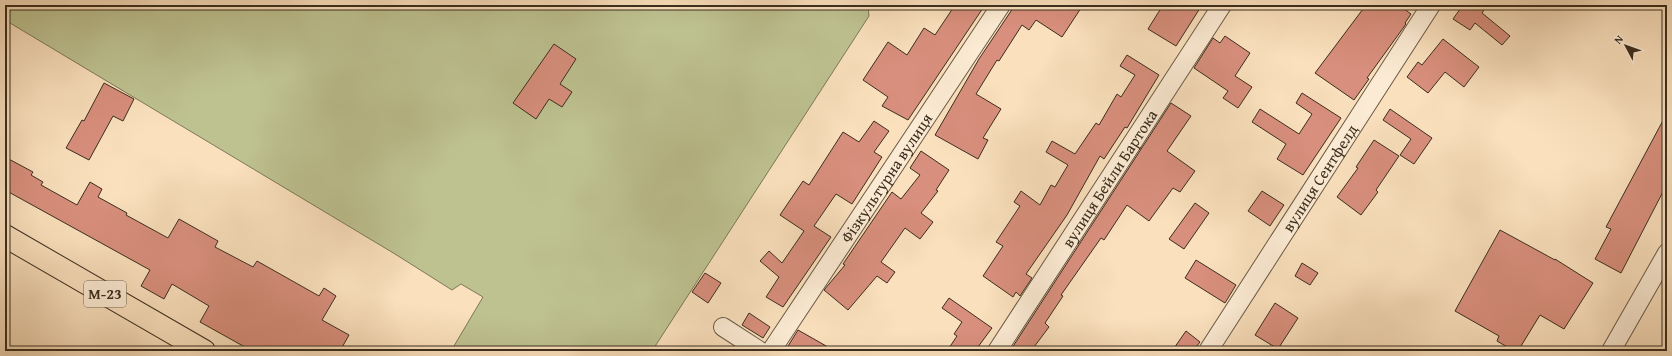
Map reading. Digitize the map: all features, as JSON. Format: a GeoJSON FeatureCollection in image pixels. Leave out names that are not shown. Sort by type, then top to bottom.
{"type":"FeatureCollection","features":[{"type":"Feature","properties":{"kind":"highway","name":"М-23"},"geometry":{"type":"LineString","coordinates":[[5,236],[204,351]]}},
{"type":"Feature","properties":{"kind":"street","name":"Фізкультурна вулиця"},"geometry":{"type":"LineString","coordinates":[[771,351],[1001,5]]}},
{"type":"Feature","properties":{"kind":"street","name":"вулиця Бейли Бартока"},"geometry":{"type":"LineString","coordinates":[[997,351],[1222,5]]}},
{"type":"Feature","properties":{"kind":"street","name":"вулиця Сентфелд"},"geometry":{"type":"LineString","coordinates":[[1208,351],[1431,5]]}},
{"type":"Feature","properties":{"kind":"street"},"geometry":{"type":"LineString","coordinates":[[1611,351],[1667,253]]}},
{"type":"Feature","properties":{"kind":"street"},"geometry":{"type":"LineString","coordinates":[[723,327],[760,351]]}},
{"type":"Feature","properties":{"kind":"green space"},"geometry":{"type":"Polygon","coordinates":[[[14,5],[868,5],[869,16],[652,351],[451,351],[483,297],[461,284],[452,290],[395,254],[5,20],[14,5]]]}},
{"type":"Feature","properties":{"kind":"building"},"geometry":{"type":"Polygon","coordinates":[[[955,5],[985,5],[908,120],[882,106],[888,97],[863,80],[888,42],[907,55],[924,28],[935,35],[955,5]]]}},
{"type":"Feature","properties":{"kind":"building"},"geometry":{"type":"Polygon","coordinates":[[[1015,5],[1083,5],[1062,37],[1036,20],[1029,30],[1022,25],[999,61],[997,60],[976,94],[1001,109],[983,138],[988,140],[978,159],[935,135],[979,59],[1015,5]]]}},
{"type":"Feature","properties":{"kind":"building"},"geometry":{"type":"Polygon","coordinates":[[[1163,5],[1202,5],[1176,46],[1148,29],[1163,5]]]}},
{"type":"Feature","properties":{"kind":"building"},"geometry":{"type":"Polygon","coordinates":[[[1366,5],[1399,5],[1411,14],[1405,23],[1406,24],[1367,78],[1369,79],[1354,100],[1315,73],[1366,5]]]}},
{"type":"Feature","properties":{"kind":"building"},"geometry":{"type":"Polygon","coordinates":[[[1463,5],[1487,5],[1482,13],[1510,36],[1502,45],[1475,23],[1470,30],[1453,19],[1463,5]]]}},
{"type":"Feature","properties":{"kind":"building"},"geometry":{"type":"Polygon","coordinates":[[[1225,36],[1250,53],[1235,76],[1252,87],[1238,108],[1223,98],[1228,91],[1194,68],[1213,38],[1220,43],[1225,36]]]}},
{"type":"Feature","properties":{"kind":"building"},"geometry":{"type":"Polygon","coordinates":[[[1443,39],[1479,67],[1464,87],[1445,72],[1428,93],[1407,77],[1418,62],[1422,65],[1443,39]]]}},
{"type":"Feature","properties":{"kind":"building"},"geometry":{"type":"Polygon","coordinates":[[[554,44],[576,59],[560,84],[572,92],[562,107],[549,99],[536,119],[513,103],[554,44]]]}},
{"type":"Feature","properties":{"kind":"building"},"geometry":{"type":"Polygon","coordinates":[[[1127,55],[1159,75],[1127,128],[1125,127],[1104,159],[1100,156],[1067,215],[1026,274],[1032,278],[1020,296],[1016,292],[1013,297],[983,276],[1003,246],[996,242],[1020,206],[1014,202],[1021,191],[1040,205],[1051,185],[1055,187],[1068,165],[1046,152],[1052,141],[1075,154],[1096,123],[1099,125],[1117,94],[1121,97],[1135,75],[1120,66],[1127,55]]]}},
{"type":"Feature","properties":{"kind":"building"},"geometry":{"type":"Polygon","coordinates":[[[104,83],[134,99],[123,121],[113,116],[89,160],[66,148],[82,120],[84,121],[104,83]]]}},
{"type":"Feature","properties":{"kind":"building"},"geometry":{"type":"Polygon","coordinates":[[[1302,93],[1341,118],[1303,175],[1277,159],[1286,144],[1252,122],[1260,109],[1299,134],[1312,114],[1296,103],[1302,93]]]}},
{"type":"Feature","properties":{"kind":"building"},"geometry":{"type":"Polygon","coordinates":[[[1171,103],[1191,116],[1167,151],[1195,171],[1180,192],[1173,188],[1149,221],[1127,205],[1104,240],[1101,238],[1061,295],[1063,296],[1045,323],[1049,327],[1031,351],[1010,351],[1171,103]]]}},
{"type":"Feature","properties":{"kind":"building"},"geometry":{"type":"Polygon","coordinates":[[[1390,109],[1432,138],[1414,164],[1400,155],[1411,139],[1383,120],[1390,109]]]}},
{"type":"Feature","properties":{"kind":"building"},"geometry":{"type":"Polygon","coordinates":[[[1667,113],[1667,184],[1621,273],[1595,259],[1611,229],[1606,227],[1667,113]]]}},
{"type":"Feature","properties":{"kind":"building"},"geometry":{"type":"Polygon","coordinates":[[[874,121],[889,131],[874,152],[882,157],[852,204],[836,194],[814,226],[831,237],[783,307],[766,297],[779,277],[760,261],[769,251],[782,263],[804,231],[780,215],[803,181],[809,185],[843,132],[859,142],[874,121]]]}},
{"type":"Feature","properties":{"kind":"building"},"geometry":{"type":"Polygon","coordinates":[[[1374,140],[1399,156],[1376,190],[1378,192],[1361,215],[1337,197],[1358,168],[1356,167],[1374,140]]]}},
{"type":"Feature","properties":{"kind":"building"},"geometry":{"type":"Polygon","coordinates":[[[921,151],[949,170],[936,190],[938,191],[921,213],[933,222],[920,239],[905,228],[881,262],[895,272],[887,283],[877,276],[848,310],[824,290],[845,265],[843,264],[892,192],[901,199],[920,175],[910,168],[921,151]]]}},
{"type":"Feature","properties":{"kind":"building"},"geometry":{"type":"Polygon","coordinates":[[[5,157],[33,172],[31,175],[43,182],[41,185],[77,205],[90,182],[102,189],[98,197],[127,213],[126,215],[168,238],[179,219],[218,241],[215,247],[253,267],[257,261],[319,296],[324,288],[336,296],[322,320],[349,335],[340,351],[252,351],[200,322],[209,306],[172,284],[164,299],[141,286],[150,270],[5,190],[5,157]]]}},
{"type":"Feature","properties":{"kind":"building"},"geometry":{"type":"Polygon","coordinates":[[[1262,191],[1284,205],[1270,226],[1248,211],[1262,191]]]}},
{"type":"Feature","properties":{"kind":"building"},"geometry":{"type":"Polygon","coordinates":[[[1195,203],[1209,213],[1184,249],[1169,239],[1195,203]]]}},
{"type":"Feature","properties":{"kind":"building"},"geometry":{"type":"Polygon","coordinates":[[[1500,230],[1555,259],[1593,283],[1564,329],[1540,315],[1518,351],[1514,351],[1497,341],[1499,336],[1455,311],[1500,230]]]}},
{"type":"Feature","properties":{"kind":"building"},"geometry":{"type":"Polygon","coordinates":[[[1196,260],[1236,285],[1225,303],[1185,278],[1196,260]]]}},
{"type":"Feature","properties":{"kind":"building"},"geometry":{"type":"Polygon","coordinates":[[[1302,263],[1318,273],[1310,285],[1295,276],[1302,263]]]}},
{"type":"Feature","properties":{"kind":"building"},"geometry":{"type":"Polygon","coordinates":[[[705,273],[721,283],[708,303],[692,292],[705,273]]]}},
{"type":"Feature","properties":{"kind":"building"},"geometry":{"type":"Polygon","coordinates":[[[949,298],[992,328],[975,351],[947,351],[957,336],[954,334],[962,322],[942,308],[949,298]]]}},
{"type":"Feature","properties":{"kind":"building"},"geometry":{"type":"Polygon","coordinates":[[[1275,303],[1298,318],[1278,349],[1255,335],[1275,303]]]}},
{"type":"Feature","properties":{"kind":"building"},"geometry":{"type":"Polygon","coordinates":[[[749,313],[770,327],[763,338],[742,325],[749,313]]]}},
{"type":"Feature","properties":{"kind":"building"},"geometry":{"type":"Polygon","coordinates":[[[798,330],[835,351],[785,351],[798,330]]]}},
{"type":"Feature","properties":{"kind":"building"},"geometry":{"type":"Polygon","coordinates":[[[1186,331],[1200,342],[1193,351],[1172,351],[1186,331]]]}}]}
